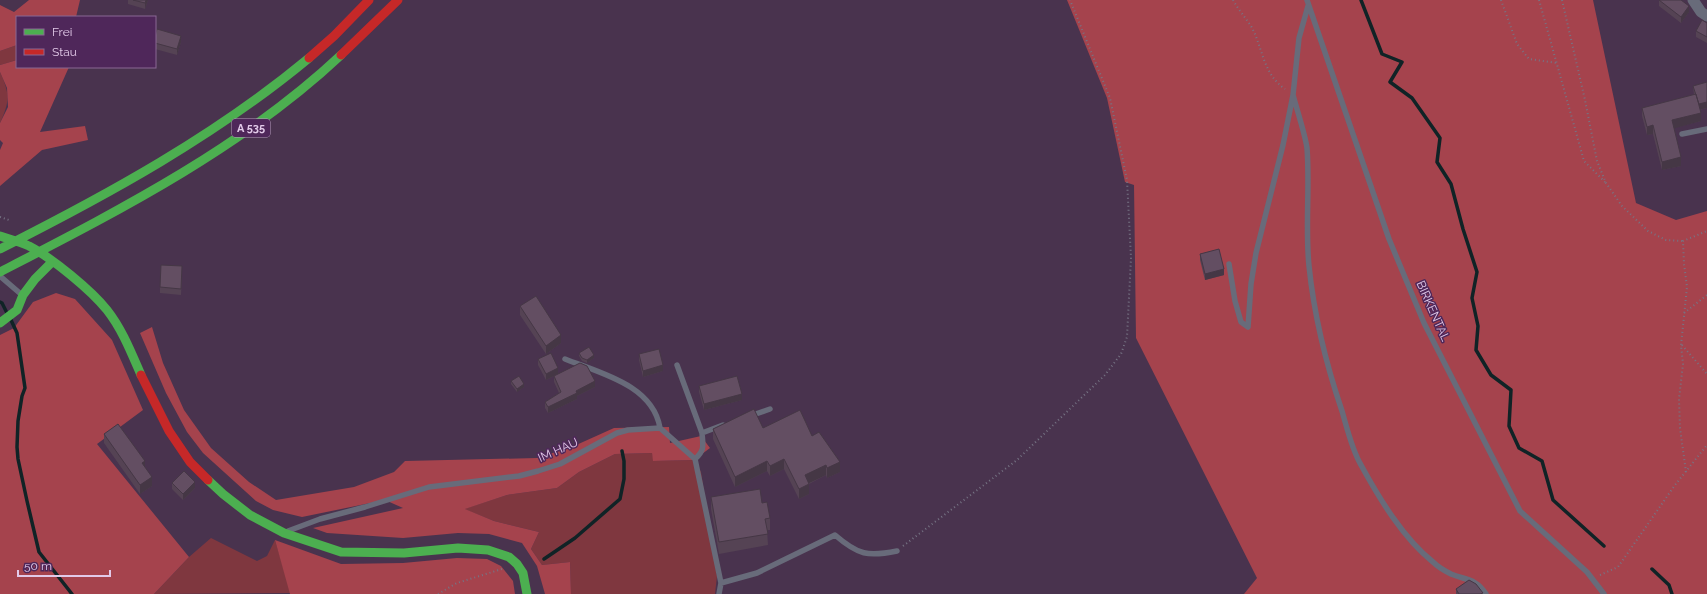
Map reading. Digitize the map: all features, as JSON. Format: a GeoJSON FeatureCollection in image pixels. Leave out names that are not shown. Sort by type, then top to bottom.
{"type":"FeatureCollection","features":[{"type":"Feature","properties":{"kind":"main road","name":"A 535"},"geometry":{"type":"LineString","coordinates":[[0,249],[70,214],[174,155],[264,94],[323,46],[370,0]]}},
{"type":"Feature","properties":{"kind":"main road","name":"A 535"},"geometry":{"type":"LineString","coordinates":[[0,272],[139,199],[205,159],[276,110],[336,61],[398,0]]}},
{"type":"Feature","properties":{"kind":"main road"},"geometry":{"type":"LineString","coordinates":[[0,236],[28,246],[86,288],[107,310],[124,336],[152,400],[169,431],[190,462],[223,494],[250,515],[284,533],[341,552],[404,553],[458,548],[488,550],[509,557],[517,564],[523,573],[527,594]]}},
{"type":"Feature","properties":{"kind":"main road"},"geometry":{"type":"LineString","coordinates":[[0,323],[17,310],[23,295],[35,279],[51,263]]}},
{"type":"Feature","properties":{"kind":"street"},"geometry":{"type":"LineString","coordinates":[[1693,0],[1701,12],[1707,16]]}},
{"type":"Feature","properties":{"kind":"lane"},"geometry":{"type":"LineString","coordinates":[[1229,264],[1235,301],[1241,322],[1248,327],[1251,284],[1256,253],[1283,145],[1293,95],[1298,38],[1308,3]]}},
{"type":"Feature","properties":{"kind":"lane","name":"BIRKENTAL"},"geometry":{"type":"LineString","coordinates":[[1308,3],[1389,238],[1424,323],[1520,511],[1593,578],[1604,594]]}},
{"type":"Feature","properties":{"kind":"lane"},"geometry":{"type":"LineString","coordinates":[[1293,95],[1306,146],[1309,268],[1317,319],[1332,382],[1360,464],[1387,508],[1408,536],[1433,562],[1451,574],[1472,580],[1486,594]]}},
{"type":"Feature","properties":{"kind":"lane"},"geometry":{"type":"LineString","coordinates":[[1682,134],[1707,129]]}},
{"type":"Feature","properties":{"kind":"lane"},"geometry":{"type":"LineString","coordinates":[[0,275],[23,295]]}},
{"type":"Feature","properties":{"kind":"lane"},"geometry":{"type":"LineString","coordinates":[[565,359],[605,375],[628,386],[640,394],[652,407],[658,419],[660,428],[695,459],[720,583],[719,594]]}},
{"type":"Feature","properties":{"kind":"lane"},"geometry":{"type":"LineString","coordinates":[[677,365],[702,432],[702,453],[695,459]]}},
{"type":"Feature","properties":{"kind":"lane"},"geometry":{"type":"LineString","coordinates":[[743,418],[770,409]]}},
{"type":"Feature","properties":{"kind":"lane"},"geometry":{"type":"LineString","coordinates":[[702,432],[729,423]]}},
{"type":"Feature","properties":{"kind":"lane","name":"IM HAU"},"geometry":{"type":"LineString","coordinates":[[284,533],[320,519],[429,487],[519,476],[538,471],[560,464],[617,433],[628,430],[660,428]]}},
{"type":"Feature","properties":{"kind":"lane"},"geometry":{"type":"LineString","coordinates":[[720,583],[757,573],[835,535],[848,546],[863,553],[876,555],[897,550]]}},
{"type":"Feature","properties":{"kind":"path"},"geometry":{"type":"LineString","coordinates":[[897,550],[1017,460],[1105,375],[1121,354],[1127,337],[1130,258],[1127,180],[1110,98],[1070,0]]}},
{"type":"Feature","properties":{"kind":"path"},"geometry":{"type":"LineString","coordinates":[[1233,0],[1251,27],[1264,62],[1279,85],[1293,95]]}},
{"type":"Feature","properties":{"kind":"path"},"geometry":{"type":"LineString","coordinates":[[1501,0],[1517,44],[1529,59],[1558,63]]}},
{"type":"Feature","properties":{"kind":"path"},"geometry":{"type":"LineString","coordinates":[[1539,0],[1558,63],[1584,161],[1606,183],[1622,206],[1648,231],[1666,240],[1683,241],[1707,231]]}},
{"type":"Feature","properties":{"kind":"path"},"geometry":{"type":"LineString","coordinates":[[1562,0],[1585,100],[1597,161],[1606,183]]}},
{"type":"Feature","properties":{"kind":"path"},"geometry":{"type":"LineString","coordinates":[[0,217],[9,220]]}},
{"type":"Feature","properties":{"kind":"path"},"geometry":{"type":"LineString","coordinates":[[1683,241],[1687,287],[1681,345],[1683,364],[1679,399],[1680,428],[1686,472]]}},
{"type":"Feature","properties":{"kind":"path"},"geometry":{"type":"LineString","coordinates":[[1684,313],[1707,295]]}},
{"type":"Feature","properties":{"kind":"path"},"geometry":{"type":"LineString","coordinates":[[1681,345],[1707,374]]}},
{"type":"Feature","properties":{"kind":"path"},"geometry":{"type":"LineString","coordinates":[[1593,578],[1618,567],[1675,485],[1707,445]]}},
{"type":"Feature","properties":{"kind":"path"},"geometry":{"type":"LineString","coordinates":[[438,594],[457,583],[517,564]]}},
{"type":"Feature","properties":{"kind":"shaded area"},"geometry":{"type":"Polygon","coordinates":[[[29,0],[80,0],[76,16],[16,16],[16,45],[0,51],[0,5],[14,12],[29,0]]]}},
{"type":"Feature","properties":{"kind":"shaded area"},"geometry":{"type":"Polygon","coordinates":[[[1067,0],[1593,0],[1636,203],[1676,220],[1707,211],[1707,594],[1244,594],[1257,578],[1136,338],[1134,185],[1125,182],[1107,98],[1067,0]]]}},
{"type":"Feature","properties":{"kind":"shaded area"},"geometry":{"type":"Polygon","coordinates":[[[16,45],[16,60],[0,65],[0,51],[16,45]]]}},
{"type":"Feature","properties":{"kind":"shaded area"},"geometry":{"type":"Polygon","coordinates":[[[16,60],[16,68],[69,68],[40,132],[85,126],[88,140],[42,150],[0,186],[0,150],[3,143],[0,140],[0,123],[8,107],[7,88],[0,72],[0,65],[16,60]]]}},
{"type":"Feature","properties":{"kind":"shaded area"},"geometry":{"type":"Polygon","coordinates":[[[0,72],[6,86],[8,98],[6,109],[0,123],[0,72]]]}},
{"type":"Feature","properties":{"kind":"shaded area"},"geometry":{"type":"Polygon","coordinates":[[[56,293],[75,299],[112,340],[143,410],[97,444],[189,557],[154,594],[0,594],[0,335],[14,328],[33,302],[56,293]]]}},
{"type":"Feature","properties":{"kind":"shaded area"},"geometry":{"type":"Polygon","coordinates":[[[152,327],[163,363],[184,410],[211,448],[249,482],[276,500],[354,487],[394,472],[405,461],[537,458],[574,446],[614,428],[669,427],[670,443],[701,436],[710,448],[694,460],[653,461],[652,453],[615,454],[579,472],[557,488],[507,495],[465,509],[494,521],[539,532],[531,549],[542,565],[570,562],[571,594],[545,594],[537,566],[522,543],[489,534],[458,533],[403,538],[327,533],[313,528],[403,508],[385,500],[302,517],[273,510],[256,501],[203,453],[187,432],[166,393],[140,333],[152,327]]]}},
{"type":"Feature","properties":{"kind":"shaded area"},"geometry":{"type":"Polygon","coordinates":[[[652,453],[654,461],[694,460],[701,472],[717,576],[715,594],[571,594],[570,562],[542,565],[531,549],[539,532],[494,521],[464,509],[507,495],[557,488],[579,472],[615,454],[652,453]]]}},
{"type":"Feature","properties":{"kind":"shaded area"},"geometry":{"type":"Polygon","coordinates":[[[211,538],[257,561],[267,556],[275,540],[291,593],[154,594],[189,557],[211,538]]]}},
{"type":"Feature","properties":{"kind":"shaded area"},"geometry":{"type":"Polygon","coordinates":[[[275,540],[341,564],[403,563],[457,558],[487,559],[501,566],[513,581],[515,594],[290,594],[275,540]]]}},
{"type":"Feature","properties":{"kind":"building"},"geometry":{"type":"Polygon","coordinates":[[[133,0],[146,0],[145,3],[133,0]]]}},
{"type":"Feature","properties":{"kind":"building"},"geometry":{"type":"Polygon","coordinates":[[[1659,0],[1681,0],[1689,6],[1681,17],[1659,0]]]}},
{"type":"Feature","properties":{"kind":"building"},"geometry":{"type":"Polygon","coordinates":[[[1702,20],[1707,23],[1707,37],[1696,31],[1702,20]]]}},
{"type":"Feature","properties":{"kind":"building"},"geometry":{"type":"Polygon","coordinates":[[[157,29],[181,36],[177,49],[156,43],[157,29]]]}},
{"type":"Feature","properties":{"kind":"building"},"geometry":{"type":"Polygon","coordinates":[[[1707,82],[1707,102],[1699,104],[1693,86],[1707,82]]]}},
{"type":"Feature","properties":{"kind":"building"},"geometry":{"type":"Polygon","coordinates":[[[1696,94],[1701,113],[1672,120],[1681,157],[1662,162],[1653,125],[1647,127],[1642,108],[1696,94]]]}},
{"type":"Feature","properties":{"kind":"building"},"geometry":{"type":"Polygon","coordinates":[[[1219,249],[1224,269],[1205,274],[1200,254],[1219,249]]]}},
{"type":"Feature","properties":{"kind":"building"},"geometry":{"type":"Polygon","coordinates":[[[161,265],[182,266],[181,289],[160,287],[161,265]]]}},
{"type":"Feature","properties":{"kind":"building"},"geometry":{"type":"Polygon","coordinates":[[[536,296],[561,335],[546,346],[520,306],[536,296]]]}},
{"type":"Feature","properties":{"kind":"building"},"geometry":{"type":"Polygon","coordinates":[[[589,347],[594,355],[587,360],[582,358],[579,353],[589,347]]]}},
{"type":"Feature","properties":{"kind":"building"},"geometry":{"type":"Polygon","coordinates":[[[659,349],[663,365],[643,371],[639,354],[659,349]]]}},
{"type":"Feature","properties":{"kind":"building"},"geometry":{"type":"Polygon","coordinates":[[[551,353],[558,368],[546,374],[538,359],[551,353]]]}},
{"type":"Feature","properties":{"kind":"building"},"geometry":{"type":"Polygon","coordinates":[[[580,363],[587,366],[595,381],[576,391],[577,393],[548,407],[545,402],[561,392],[554,376],[580,363]]]}},
{"type":"Feature","properties":{"kind":"building"},"geometry":{"type":"Polygon","coordinates":[[[519,376],[524,384],[517,389],[511,381],[519,376]]]}},
{"type":"Feature","properties":{"kind":"building"},"geometry":{"type":"Polygon","coordinates":[[[737,376],[742,394],[704,404],[699,386],[737,376]]]}},
{"type":"Feature","properties":{"kind":"building"},"geometry":{"type":"Polygon","coordinates":[[[754,409],[763,428],[800,410],[812,436],[819,432],[840,462],[827,468],[826,465],[805,475],[809,484],[799,489],[784,459],[770,466],[767,461],[735,477],[713,429],[754,409]]]}},
{"type":"Feature","properties":{"kind":"building"},"geometry":{"type":"Polygon","coordinates":[[[118,424],[145,461],[142,463],[152,477],[140,485],[104,434],[118,424]]]}},
{"type":"Feature","properties":{"kind":"building"},"geometry":{"type":"Polygon","coordinates":[[[184,471],[195,482],[183,494],[172,483],[184,471]]]}},
{"type":"Feature","properties":{"kind":"building"},"geometry":{"type":"Polygon","coordinates":[[[760,489],[762,503],[767,502],[770,518],[765,519],[768,534],[719,542],[711,497],[760,489]]]}},
{"type":"Feature","properties":{"kind":"building"},"geometry":{"type":"Polygon","coordinates":[[[1469,580],[1476,584],[1483,593],[1459,594],[1456,589],[1469,580]]]}},
{"type":"Feature","properties":{"kind":"waterway"},"geometry":{"type":"LineString","coordinates":[[1361,0],[1382,54],[1402,62],[1390,82],[1412,98],[1440,138],[1437,162],[1451,184],[1463,229],[1477,272],[1472,298],[1478,326],[1476,350],[1491,375],[1511,390],[1509,426],[1519,448],[1542,461],[1553,500],[1604,546]]}},
{"type":"Feature","properties":{"kind":"waterway"},"geometry":{"type":"LineString","coordinates":[[0,302],[7,313]]}},
{"type":"Feature","properties":{"kind":"waterway"},"geometry":{"type":"LineString","coordinates":[[11,320],[17,333],[25,388],[22,396],[18,421],[17,447],[18,459],[27,501],[39,552],[72,594]]}},
{"type":"Feature","properties":{"kind":"waterway"},"geometry":{"type":"LineString","coordinates":[[544,559],[575,538],[620,499],[624,479],[624,461],[622,451]]}},
{"type":"Feature","properties":{"kind":"waterway"},"geometry":{"type":"LineString","coordinates":[[1652,569],[1669,585],[1672,594]]}},
{"type":"Feature","properties":{"kind":"traffic: fast"},"geometry":{"type":"LineString","coordinates":[[0,272],[135,201],[221,148],[263,119],[303,88],[341,55]]}},
{"type":"Feature","properties":{"kind":"traffic: fast"},"geometry":{"type":"LineString","coordinates":[[0,249],[121,185],[199,138],[236,113],[309,58]]}},
{"type":"Feature","properties":{"kind":"traffic: fast"},"geometry":{"type":"LineString","coordinates":[[0,236],[29,246],[38,251],[60,266],[91,293],[107,310],[117,325],[141,375]]}},
{"type":"Feature","properties":{"kind":"traffic: fast"},"geometry":{"type":"LineString","coordinates":[[0,323],[17,310],[23,295],[35,279],[51,263]]}},
{"type":"Feature","properties":{"kind":"traffic: fast"},"geometry":{"type":"LineString","coordinates":[[208,480],[250,515],[284,533],[341,552],[404,553],[458,548],[488,550],[509,557],[517,564],[523,573],[527,594]]}},
{"type":"Feature","properties":{"kind":"traffic: jam"},"geometry":{"type":"LineString","coordinates":[[309,58],[334,36],[369,0]]}},
{"type":"Feature","properties":{"kind":"traffic: jam"},"geometry":{"type":"LineString","coordinates":[[341,55],[398,0]]}},
{"type":"Feature","properties":{"kind":"traffic: jam"},"geometry":{"type":"LineString","coordinates":[[141,375],[169,431],[190,462],[208,480]]}}]}
